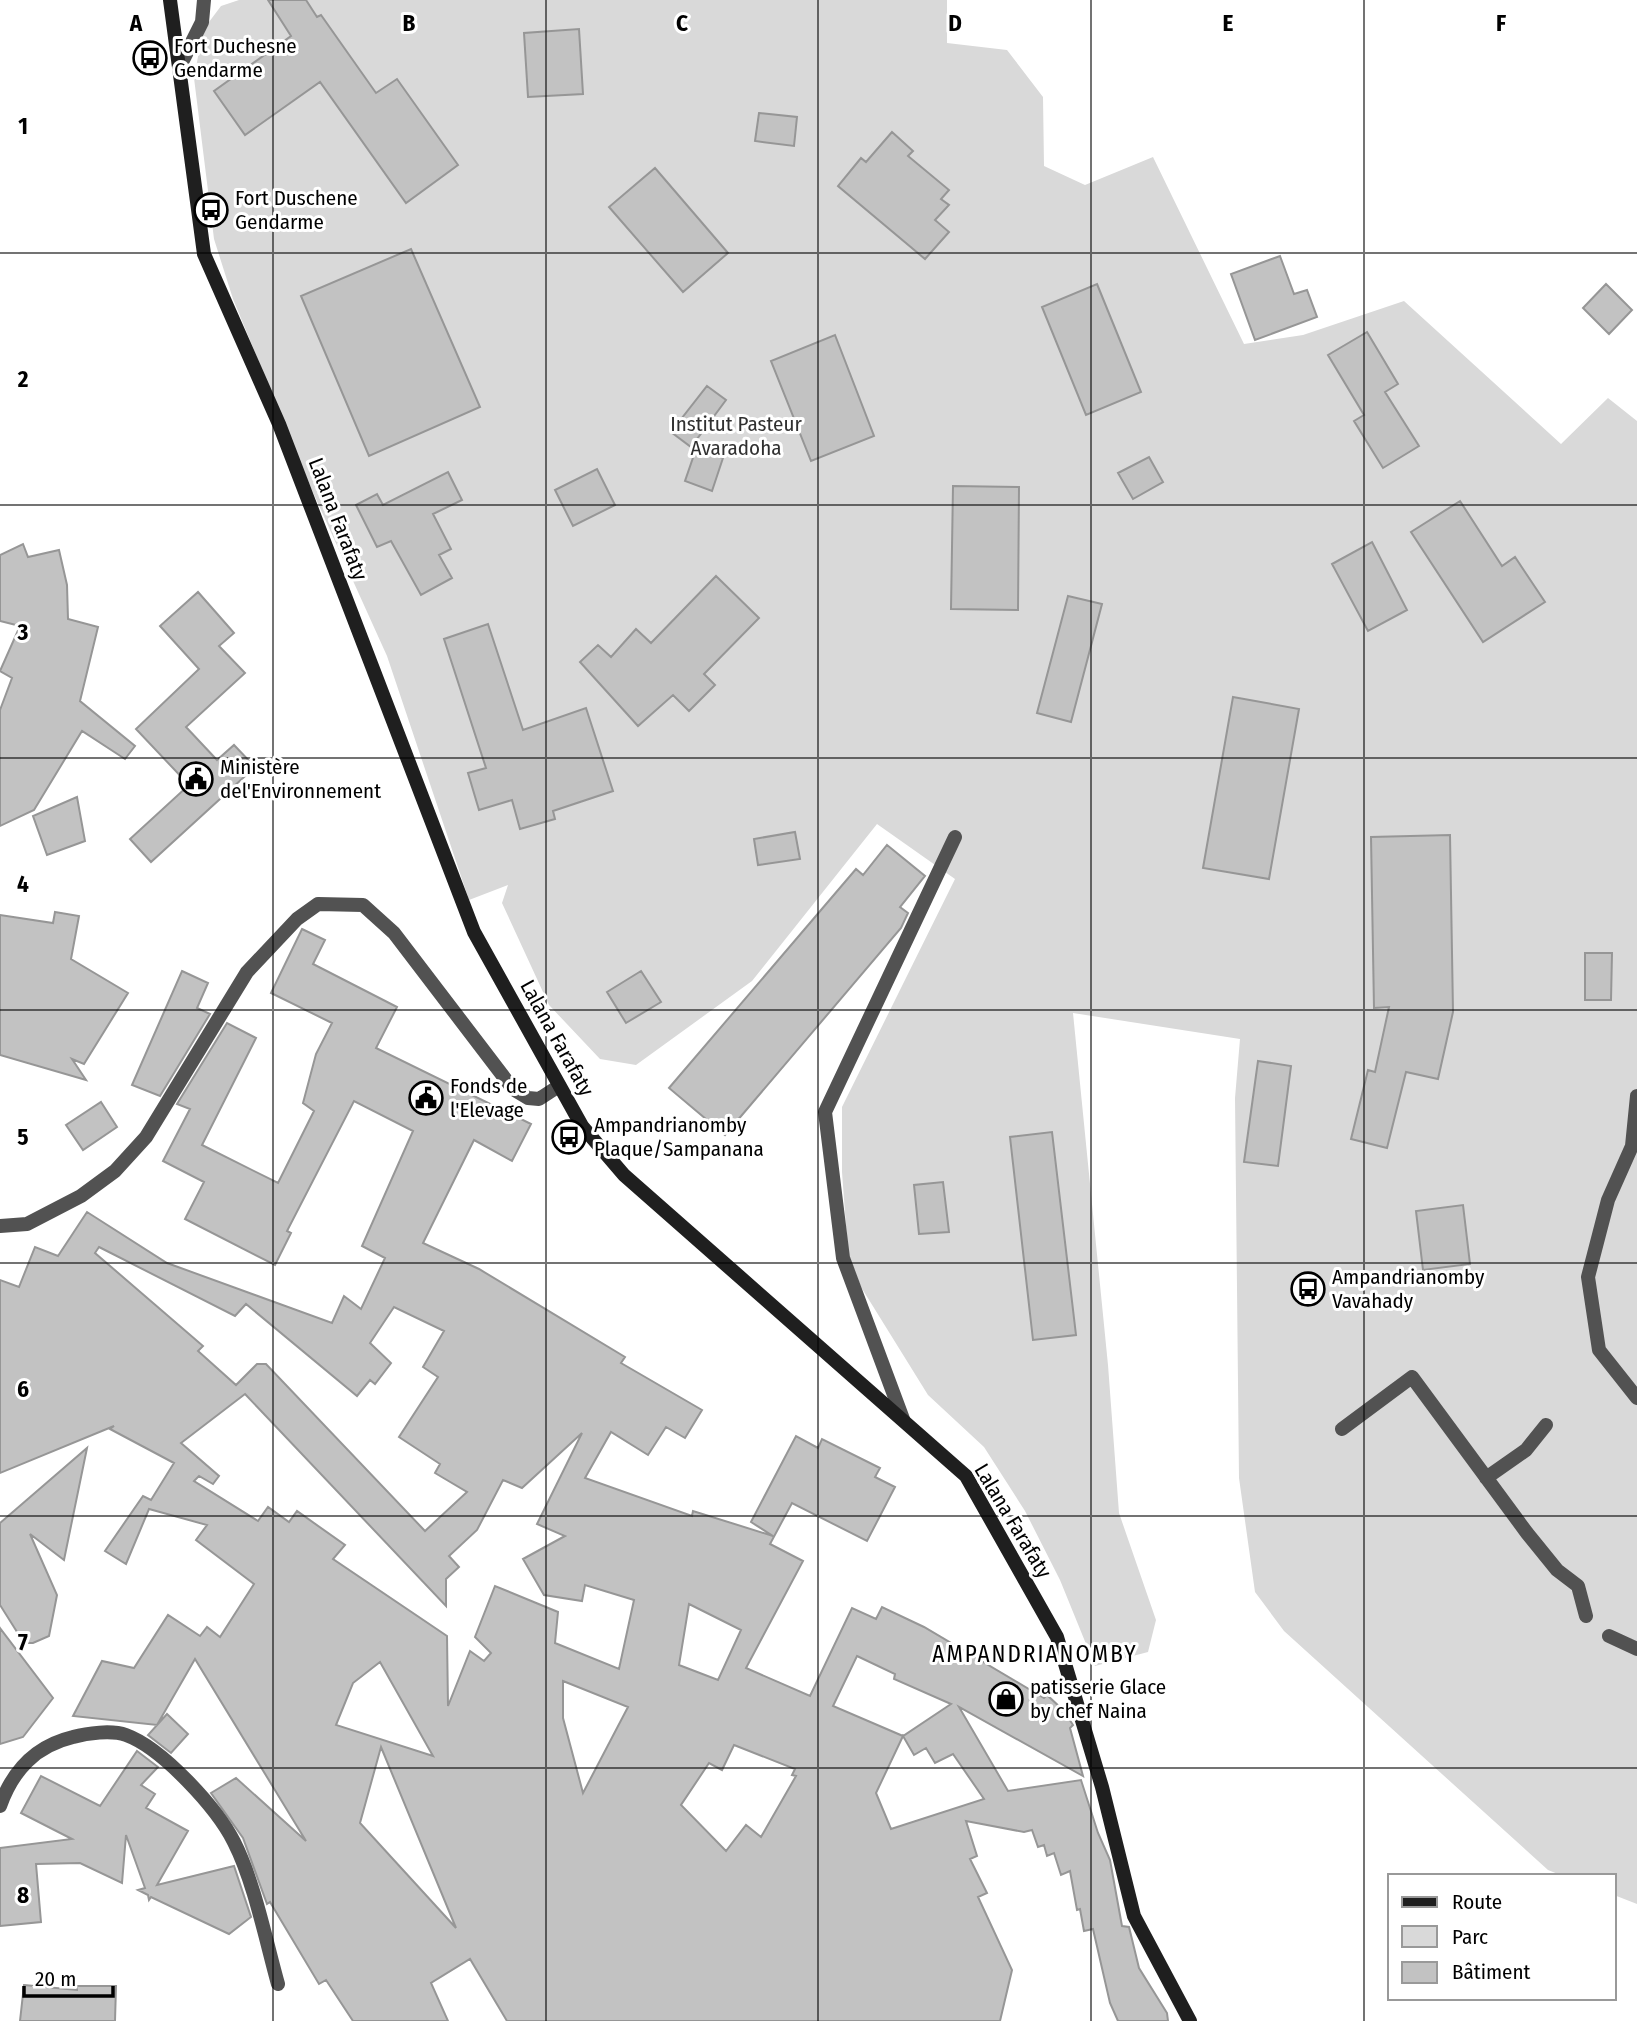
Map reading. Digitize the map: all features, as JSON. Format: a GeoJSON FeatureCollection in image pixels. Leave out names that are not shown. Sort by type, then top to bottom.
{"type":"FeatureCollection","features":[{"type":"Feature","properties":{"kind":"main road","name":"Lalana Farafaty"},"geometry":{"type":"LineString","coordinates":[[170,0],[181,64],[204,254],[279,424],[474,932],[582,1126],[624,1175],[966,1476],[1057,1637],[1102,1787],[1134,1916],[1190,2021]]}},
{"type":"Feature","properties":{"kind":"street"},"geometry":{"type":"LineString","coordinates":[[181,64],[202,22],[204,0]]}},
{"type":"Feature","properties":{"kind":"street"},"geometry":{"type":"LineString","coordinates":[[903,1419],[843,1258],[825,1112],[955,836]]}},
{"type":"Feature","properties":{"kind":"street"},"geometry":{"type":"LineString","coordinates":[[0,1226],[27,1224],[81,1196],[115,1171],[146,1137],[247,972],[297,919],[318,904],[363,905],[394,933],[513,1089],[538,1099],[559,1086]]}},
{"type":"Feature","properties":{"kind":"street"},"geometry":{"type":"LineString","coordinates":[[1637,1096],[1632,1146],[1608,1200],[1588,1278],[1599,1350],[1637,1398]]}},
{"type":"Feature","properties":{"kind":"street"},"geometry":{"type":"LineString","coordinates":[[1342,1429],[1412,1377],[1557,1570],[1578,1586],[1586,1616]]}},
{"type":"Feature","properties":{"kind":"street"},"geometry":{"type":"LineString","coordinates":[[1486,1478],[1526,1450],[1546,1426]]}},
{"type":"Feature","properties":{"kind":"street"},"geometry":{"type":"LineString","coordinates":[[1609,1636],[1637,1649]]}},
{"type":"Feature","properties":{"kind":"street"},"geometry":{"type":"LineString","coordinates":[[0,1806],[7,1787],[27,1758],[51,1743],[77,1736],[123,1734],[145,1744],[221,1817],[236,1844],[278,1984]]}},
{"type":"Feature","properties":{"kind":"green space","name":"Institut Pasteur Avaradoha"},"geometry":{"type":"Polygon","coordinates":[[[239,0],[947,0],[947,43],[1007,50],[1043,97],[1044,166],[1085,185],[1153,157],[1244,344],[1303,335],[1404,301],[1561,444],[1608,398],[1637,421],[1637,1904],[1616,1896],[1616,1874],[1558,1874],[1548,1870],[1284,1631],[1255,1592],[1239,1478],[1235,1098],[1240,1039],[1073,1013],[1108,1365],[1119,1513],[1156,1620],[1148,1652],[1095,1666],[1060,1580],[1025,1511],[984,1447],[928,1395],[861,1287],[848,1253],[842,1172],[842,1107],[955,879],[877,824],[752,981],[636,1065],[600,1059],[549,1005],[502,903],[508,885],[469,900],[387,656],[311,488],[233,299],[214,239],[194,78],[203,30],[221,6],[239,0]]]}},
{"type":"Feature","properties":{"kind":"building"},"geometry":{"type":"Polygon","coordinates":[[[268,0],[306,0],[317,17],[321,15],[376,93],[397,79],[458,165],[406,203],[320,82],[245,135],[214,91],[291,36],[268,0]]]}},
{"type":"Feature","properties":{"kind":"building"},"geometry":{"type":"Polygon","coordinates":[[[579,29],[583,94],[528,97],[524,33],[579,29]]]}},
{"type":"Feature","properties":{"kind":"building"},"geometry":{"type":"Polygon","coordinates":[[[759,113],[797,117],[794,146],[755,141],[759,113]]]}},
{"type":"Feature","properties":{"kind":"building"},"geometry":{"type":"Polygon","coordinates":[[[892,132],[913,151],[908,156],[949,190],[941,199],[949,205],[935,220],[949,232],[925,259],[838,186],[861,158],[866,162],[892,132]]]}},
{"type":"Feature","properties":{"kind":"building"},"geometry":{"type":"Polygon","coordinates":[[[655,168],[728,253],[683,292],[609,207],[655,168]]]}},
{"type":"Feature","properties":{"kind":"building"},"geometry":{"type":"Polygon","coordinates":[[[411,249],[480,407],[369,456],[301,296],[411,249]]]}},
{"type":"Feature","properties":{"kind":"building"},"geometry":{"type":"Polygon","coordinates":[[[1280,256],[1294,294],[1307,290],[1317,317],[1255,340],[1231,274],[1280,256]]]}},
{"type":"Feature","properties":{"kind":"building"},"geometry":{"type":"Polygon","coordinates":[[[1097,284],[1141,392],[1086,415],[1042,307],[1097,284]]]}},
{"type":"Feature","properties":{"kind":"building"},"geometry":{"type":"Polygon","coordinates":[[[1606,284],[1632,310],[1609,334],[1583,308],[1606,284]]]}},
{"type":"Feature","properties":{"kind":"building"},"geometry":{"type":"Polygon","coordinates":[[[1367,332],[1398,384],[1385,392],[1419,446],[1383,468],[1354,421],[1364,415],[1328,355],[1367,332]]]}},
{"type":"Feature","properties":{"kind":"building"},"geometry":{"type":"Polygon","coordinates":[[[835,335],[874,436],[811,461],[771,361],[835,335]]]}},
{"type":"Feature","properties":{"kind":"building"},"geometry":{"type":"Polygon","coordinates":[[[707,386],[726,400],[691,447],[671,432],[707,386]]]}},
{"type":"Feature","properties":{"kind":"building"},"geometry":{"type":"Polygon","coordinates":[[[696,449],[723,458],[712,491],[685,481],[696,449]]]}},
{"type":"Feature","properties":{"kind":"building"},"geometry":{"type":"Polygon","coordinates":[[[1149,457],[1163,482],[1133,499],[1118,473],[1149,457]]]}},
{"type":"Feature","properties":{"kind":"building"},"geometry":{"type":"Polygon","coordinates":[[[597,469],[615,505],[573,526],[555,490],[597,469]]]}},
{"type":"Feature","properties":{"kind":"building"},"geometry":{"type":"Polygon","coordinates":[[[448,472],[462,500],[433,514],[451,549],[439,555],[452,578],[421,595],[391,541],[377,547],[356,505],[377,494],[383,505],[448,472]]]}},
{"type":"Feature","properties":{"kind":"building"},"geometry":{"type":"Polygon","coordinates":[[[953,486],[1019,487],[1018,610],[951,609],[953,486]]]}},
{"type":"Feature","properties":{"kind":"building"},"geometry":{"type":"Polygon","coordinates":[[[1460,501],[1502,566],[1515,557],[1545,602],[1483,642],[1411,532],[1460,501]]]}},
{"type":"Feature","properties":{"kind":"building"},"geometry":{"type":"Polygon","coordinates":[[[1372,542],[1407,610],[1368,631],[1332,564],[1372,542]]]}},
{"type":"Feature","properties":{"kind":"building"},"geometry":{"type":"Polygon","coordinates":[[[23,544],[28,557],[59,550],[67,585],[68,619],[98,627],[80,701],[135,746],[125,759],[82,731],[34,810],[0,826],[0,710],[12,678],[0,671],[20,626],[0,621],[0,555],[23,544]]]}},
{"type":"Feature","properties":{"kind":"building"},"geometry":{"type":"Polygon","coordinates":[[[716,576],[759,618],[704,674],[715,685],[689,711],[673,695],[638,726],[580,662],[598,645],[611,657],[636,629],[651,643],[716,576]]]}},
{"type":"Feature","properties":{"kind":"building"},"geometry":{"type":"Polygon","coordinates":[[[198,592],[234,633],[219,646],[245,673],[186,727],[217,760],[234,745],[255,767],[151,862],[130,839],[189,785],[136,729],[199,669],[160,626],[198,592]]]}},
{"type":"Feature","properties":{"kind":"building"},"geometry":{"type":"Polygon","coordinates":[[[1068,596],[1102,604],[1071,722],[1037,713],[1068,596]]]}},
{"type":"Feature","properties":{"kind":"building"},"geometry":{"type":"Polygon","coordinates":[[[488,624],[523,730],[586,708],[613,791],[553,811],[555,819],[520,829],[512,800],[479,810],[468,773],[486,768],[444,639],[488,624]]]}},
{"type":"Feature","properties":{"kind":"building"},"geometry":{"type":"Polygon","coordinates":[[[1233,697],[1299,709],[1269,879],[1203,868],[1233,697]]]}},
{"type":"Feature","properties":{"kind":"building"},"geometry":{"type":"Polygon","coordinates":[[[77,797],[85,841],[47,855],[33,816],[77,797]]]}},
{"type":"Feature","properties":{"kind":"building"},"geometry":{"type":"Polygon","coordinates":[[[795,832],[800,859],[758,865],[754,839],[795,832]]]}},
{"type":"Feature","properties":{"kind":"building"},"geometry":{"type":"Polygon","coordinates":[[[1450,835],[1453,1012],[1438,1079],[1406,1072],[1387,1148],[1351,1139],[1368,1070],[1375,1072],[1389,1007],[1374,1008],[1371,837],[1450,835]]]}},
{"type":"Feature","properties":{"kind":"building"},"geometry":{"type":"Polygon","coordinates":[[[887,845],[925,876],[900,907],[908,913],[901,928],[725,1135],[669,1088],[856,869],[863,875],[887,845]]]}},
{"type":"Feature","properties":{"kind":"building"},"geometry":{"type":"Polygon","coordinates":[[[55,912],[79,916],[71,959],[128,993],[84,1064],[72,1059],[86,1080],[0,1055],[0,915],[53,923],[55,912]]]}},
{"type":"Feature","properties":{"kind":"building"},"geometry":{"type":"Polygon","coordinates":[[[302,929],[325,940],[313,964],[397,1007],[376,1048],[531,1124],[512,1161],[474,1140],[423,1243],[479,1269],[625,1357],[621,1363],[702,1410],[685,1438],[666,1427],[648,1455],[611,1432],[585,1478],[692,1516],[693,1511],[773,1536],[751,1522],[796,1436],[818,1448],[822,1439],[880,1468],[875,1477],[895,1487],[867,1541],[792,1503],[770,1544],[803,1561],[746,1668],[810,1696],[852,1608],[876,1619],[882,1607],[924,1627],[1044,1698],[1047,1695],[1064,1711],[1073,1725],[1070,1728],[1083,1776],[959,1707],[1008,1791],[1081,1780],[1110,1860],[1122,1926],[1129,1927],[1139,1968],[1167,2013],[1168,2021],[1118,2021],[1110,2003],[1093,1929],[1084,1931],[1080,1909],[1077,1910],[1070,1871],[1061,1875],[1054,1853],[1047,1856],[1044,1845],[1038,1847],[1032,1830],[1024,1832],[966,1821],[977,1856],[970,1859],[987,1893],[978,1897],[1012,1970],[1000,2021],[507,2021],[470,1959],[431,1983],[448,2021],[353,2021],[326,1980],[319,1984],[270,1902],[267,1904],[243,1838],[211,1793],[236,1778],[306,1841],[195,1659],[157,1725],[73,1716],[102,1661],[134,1668],[168,1615],[200,1636],[207,1627],[220,1637],[254,1584],[196,1540],[207,1525],[149,1509],[126,1564],[105,1551],[143,1496],[151,1500],[174,1463],[110,1429],[114,1426],[0,1473],[0,1280],[19,1287],[35,1247],[58,1256],[87,1212],[167,1263],[332,1323],[344,1296],[361,1309],[385,1258],[362,1246],[413,1131],[354,1101],[287,1231],[291,1233],[275,1265],[185,1219],[204,1182],[163,1161],[190,1109],[177,1104],[227,1023],[256,1038],[202,1145],[278,1183],[314,1111],[303,1103],[316,1054],[332,1023],[271,993],[302,929]],[[99,1247],[95,1253],[203,1346],[198,1351],[236,1385],[257,1364],[266,1364],[425,1531],[467,1492],[435,1473],[440,1464],[399,1437],[438,1377],[423,1367],[444,1331],[394,1307],[370,1343],[391,1363],[375,1384],[370,1380],[357,1396],[246,1304],[235,1316],[99,1247]],[[245,1394],[181,1443],[219,1476],[213,1484],[199,1476],[194,1481],[258,1521],[268,1507],[289,1522],[297,1511],[345,1545],[333,1559],[447,1636],[448,1706],[470,1651],[484,1661],[491,1653],[475,1637],[495,1586],[558,1612],[555,1643],[619,1669],[634,1600],[585,1585],[582,1601],[544,1595],[523,1559],[565,1536],[537,1524],[582,1433],[522,1488],[503,1480],[477,1530],[449,1556],[459,1567],[446,1579],[446,1606],[245,1394]],[[689,1604],[679,1665],[718,1680],[741,1630],[689,1604]],[[857,1656],[833,1706],[903,1736],[951,1704],[894,1679],[895,1674],[857,1656]],[[380,1662],[353,1683],[336,1725],[433,1756],[380,1662]],[[563,1681],[563,1718],[583,1793],[628,1707],[563,1681]],[[903,1736],[876,1793],[891,1829],[984,1799],[953,1754],[935,1763],[926,1748],[914,1755],[903,1736]],[[734,1745],[722,1770],[709,1763],[681,1805],[726,1851],[746,1825],[761,1837],[796,1776],[792,1775],[795,1769],[734,1745]],[[381,1747],[360,1823],[456,1928],[381,1747]]]}},
{"type":"Feature","properties":{"kind":"building"},"geometry":{"type":"Polygon","coordinates":[[[1585,953],[1612,953],[1611,1000],[1585,1000],[1585,953]]]}},
{"type":"Feature","properties":{"kind":"building"},"geometry":{"type":"Polygon","coordinates":[[[182,971],[208,983],[197,1008],[210,1014],[160,1096],[132,1085],[182,971]]]}},
{"type":"Feature","properties":{"kind":"building"},"geometry":{"type":"Polygon","coordinates":[[[641,971],[661,1002],[626,1023],[607,992],[641,971]]]}},
{"type":"Feature","properties":{"kind":"building"},"geometry":{"type":"Polygon","coordinates":[[[1258,1061],[1291,1066],[1278,1166],[1244,1162],[1258,1061]]]}},
{"type":"Feature","properties":{"kind":"building"},"geometry":{"type":"Polygon","coordinates":[[[101,1102],[117,1127],[83,1150],[66,1125],[101,1102]]]}},
{"type":"Feature","properties":{"kind":"building"},"geometry":{"type":"Polygon","coordinates":[[[1052,1132],[1076,1335],[1033,1340],[1010,1137],[1052,1132]]]}},
{"type":"Feature","properties":{"kind":"building"},"geometry":{"type":"Polygon","coordinates":[[[943,1182],[949,1232],[919,1234],[914,1185],[943,1182]]]}},
{"type":"Feature","properties":{"kind":"building"},"geometry":{"type":"Polygon","coordinates":[[[1463,1205],[1470,1264],[1423,1270],[1416,1211],[1463,1205]]]}},
{"type":"Feature","properties":{"kind":"building"},"geometry":{"type":"Polygon","coordinates":[[[87,1448],[64,1560],[30,1534],[57,1595],[49,1636],[33,1643],[24,1643],[0,1605],[0,1523],[87,1448]]]}},
{"type":"Feature","properties":{"kind":"building"},"geometry":{"type":"Polygon","coordinates":[[[0,1628],[53,1698],[23,1737],[0,1744],[0,1628]]]}},
{"type":"Feature","properties":{"kind":"building"},"geometry":{"type":"Polygon","coordinates":[[[167,1714],[188,1734],[171,1753],[148,1735],[167,1714]]]}},
{"type":"Feature","properties":{"kind":"building"},"geometry":{"type":"Polygon","coordinates":[[[137,1751],[158,1767],[141,1785],[155,1794],[146,1808],[188,1831],[157,1885],[234,1866],[251,1917],[229,1934],[151,1897],[149,1900],[148,1895],[138,1890],[145,1888],[126,1835],[122,1883],[80,1863],[36,1864],[41,1922],[0,1926],[0,1848],[72,1839],[21,1813],[41,1776],[100,1806],[137,1751]]]}},
{"type":"Feature","properties":{"kind":"building"},"geometry":{"type":"Polygon","coordinates":[[[24,1985],[77,1990],[77,1986],[116,1986],[115,2021],[20,2021],[24,1985]]]}},
{"type":"Feature","properties":{"kind":"place","name":"Fort Duchesne Gendarme"},"geometry":{"type":"Point","coordinates":[150,58]}},
{"type":"Feature","properties":{"kind":"place","name":"Fort Duschene Gendarme"},"geometry":{"type":"Point","coordinates":[211,210]}},
{"type":"Feature","properties":{"kind":"place","name":"Ministère del'Environnement"},"geometry":{"type":"Point","coordinates":[196,779]}},
{"type":"Feature","properties":{"kind":"place","name":"Fonds de l'Elevage"},"geometry":{"type":"Point","coordinates":[426,1098]}},
{"type":"Feature","properties":{"kind":"place","name":"Ampandrianomby Plaque/Sampanana"},"geometry":{"type":"Point","coordinates":[569,1137]}},
{"type":"Feature","properties":{"kind":"place","name":"Ampandrianomby Vavahady"},"geometry":{"type":"Point","coordinates":[1308,1289]}},
{"type":"Feature","properties":{"kind":"place","name":"patisserie Glace by chef Naina"},"geometry":{"type":"Point","coordinates":[1006,1699]}},
{"type":"Feature","properties":{"kind":"district","name":"AMPANDRIANOMBY"},"geometry":{"type":"Point","coordinates":[1035,1654]}}]}
